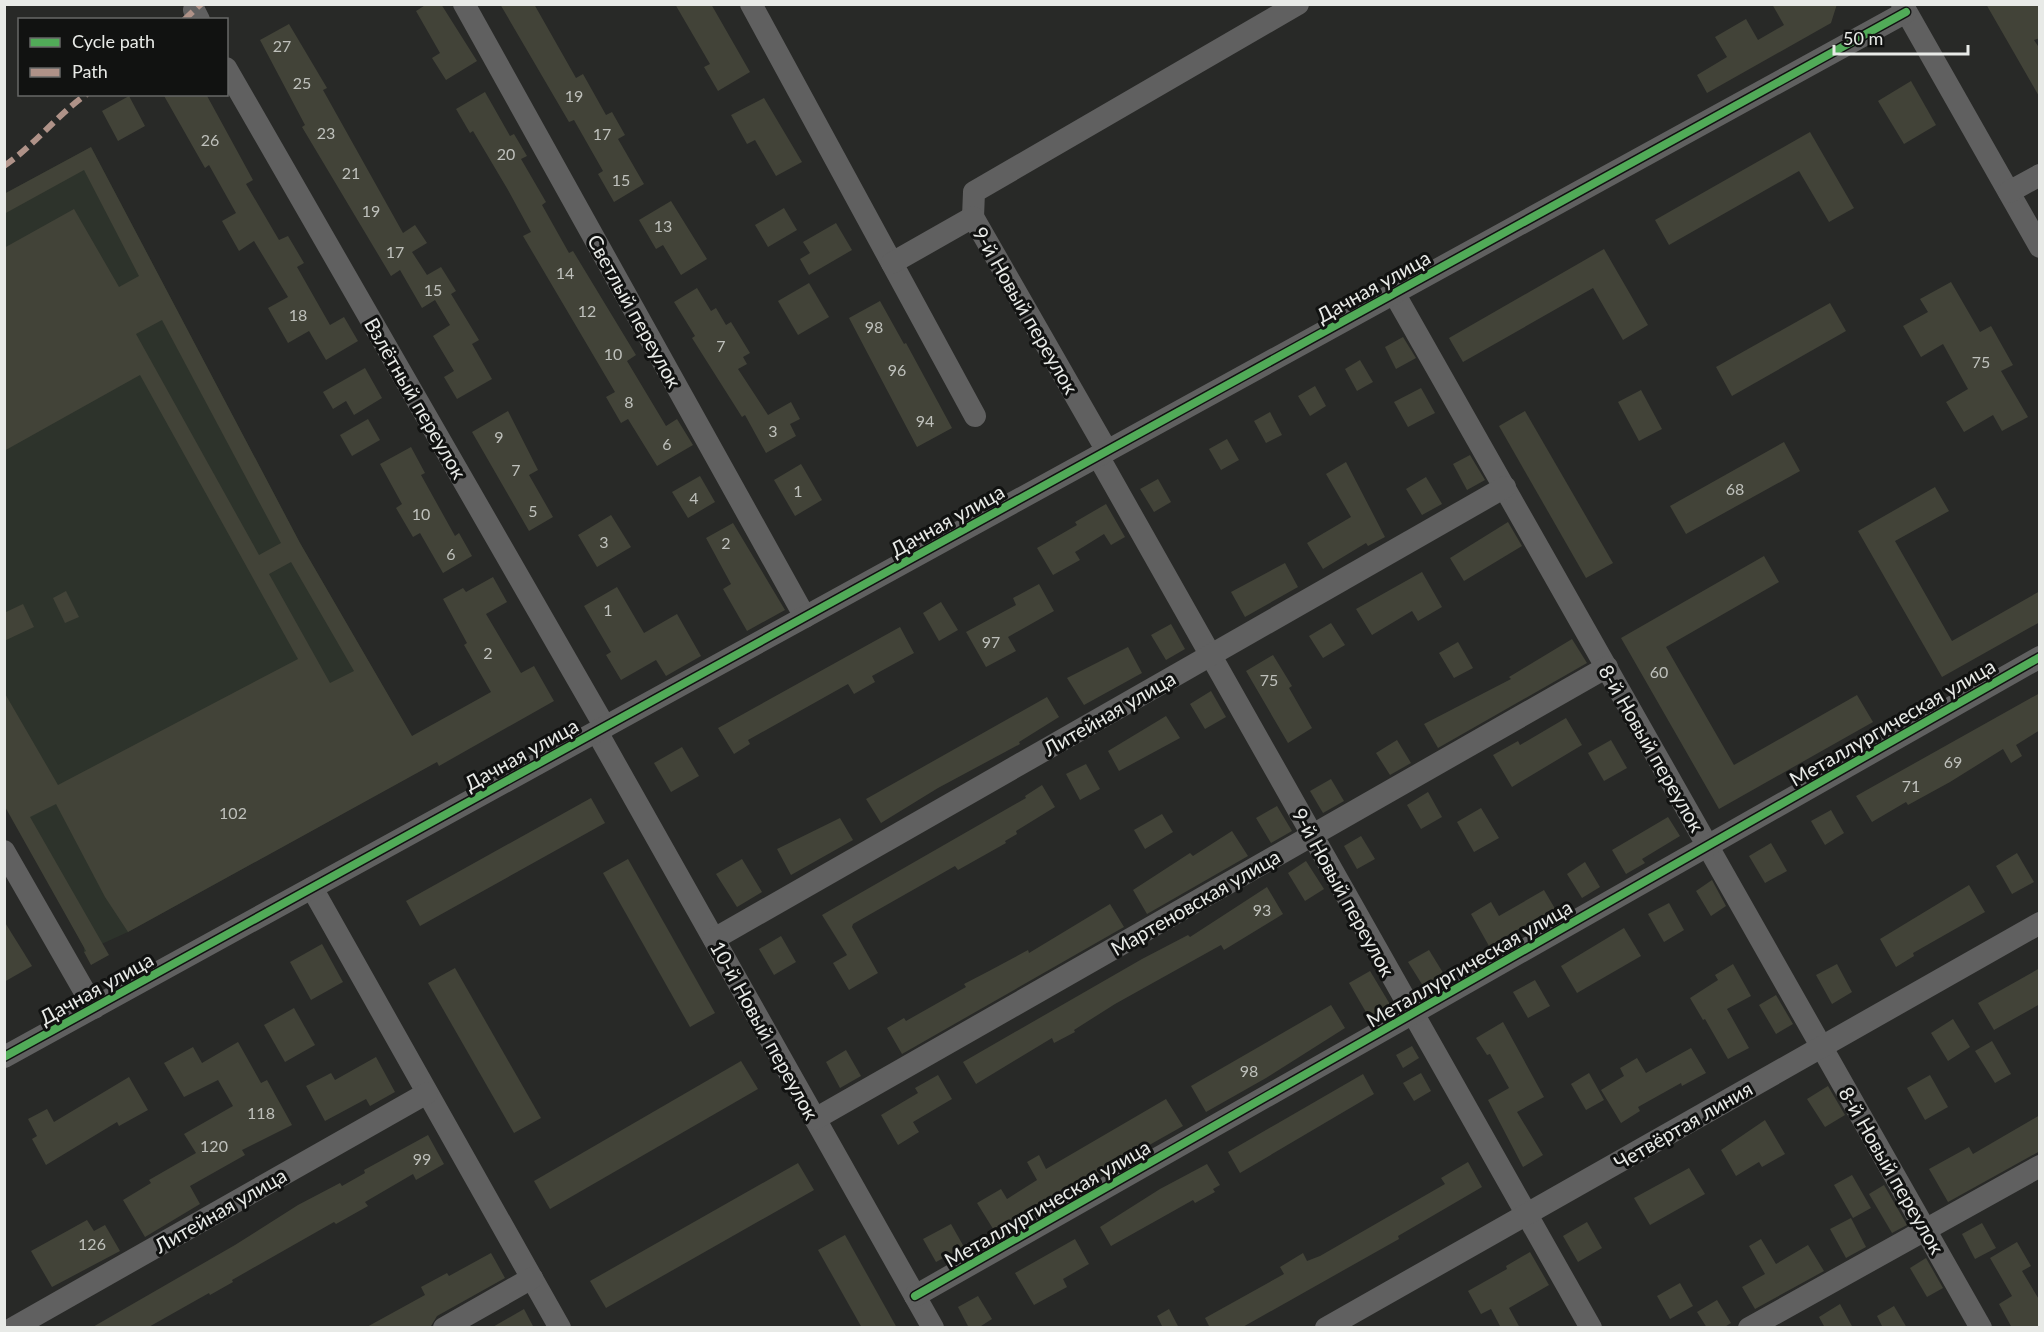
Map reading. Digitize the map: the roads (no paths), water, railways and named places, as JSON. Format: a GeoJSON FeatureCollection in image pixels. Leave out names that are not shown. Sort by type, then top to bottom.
{"type":"FeatureCollection","features":[{"type":"Feature","properties":{"kind":"street","name":"Светлый переулок"},"geometry":{"type":"LineString","coordinates":[[465,4],[805,617]]}},
{"type":"Feature","properties":{"kind":"street"},"geometry":{"type":"LineString","coordinates":[[752,4],[975,416]]}},
{"type":"Feature","properties":{"kind":"street"},"geometry":{"type":"LineString","coordinates":[[973,218],[974,192],[1298,4]]}},
{"type":"Feature","properties":{"kind":"street","name":"Дачная улица"},"geometry":{"type":"LineString","coordinates":[[4,1057],[1394,293],[1904,8]]}},
{"type":"Feature","properties":{"kind":"street"},"geometry":{"type":"LineString","coordinates":[[1904,8],[2040,247]]}},
{"type":"Feature","properties":{"kind":"street","name":"Взлётный переулок"},"geometry":{"type":"LineString","coordinates":[[228,72],[601,729]]}},
{"type":"Feature","properties":{"kind":"street"},"geometry":{"type":"LineString","coordinates":[[2009,192],[2040,175]]}},
{"type":"Feature","properties":{"kind":"street","name":"9-й Новый переулок"},"geometry":{"type":"LineString","coordinates":[[892,263],[973,218],[1103,453],[1210,655],[1591,1328]]}},
{"type":"Feature","properties":{"kind":"street","name":"8-й Новый переулок"},"geometry":{"type":"LineString","coordinates":[[1394,293],[1982,1328]]}},
{"type":"Feature","properties":{"kind":"street","name":"Литейная улица"},"geometry":{"type":"LineString","coordinates":[[714,939],[1505,487]]}},
{"type":"Feature","properties":{"kind":"street","name":"Металлургическая улица"},"geometry":{"type":"LineString","coordinates":[[915,1296],[2040,657]]}},
{"type":"Feature","properties":{"kind":"street","name":"Мартеновская улица"},"geometry":{"type":"LineString","coordinates":[[815,1119],[1607,668]]}},
{"type":"Feature","properties":{"kind":"street","name":"10-й Новый переулок"},"geometry":{"type":"LineString","coordinates":[[601,729],[714,939],[933,1328]]}},
{"type":"Feature","properties":{"kind":"street"},"geometry":{"type":"LineString","coordinates":[[4,850],[94,1008]]}},
{"type":"Feature","properties":{"kind":"street"},"geometry":{"type":"LineString","coordinates":[[312,888],[560,1328]]}},
{"type":"Feature","properties":{"kind":"street","name":"Четвёртая линия"},"geometry":{"type":"LineString","coordinates":[[1326,1328],[2040,923]]}},
{"type":"Feature","properties":{"kind":"street","name":"Литейная улица"},"geometry":{"type":"LineString","coordinates":[[13,1328],[427,1093]]}},
{"type":"Feature","properties":{"kind":"street"},"geometry":{"type":"LineString","coordinates":[[1749,1328],[2040,1166]]}},
{"type":"Feature","properties":{"kind":"street"},"geometry":{"type":"LineString","coordinates":[[444,1328],[531,1278]]}}]}
